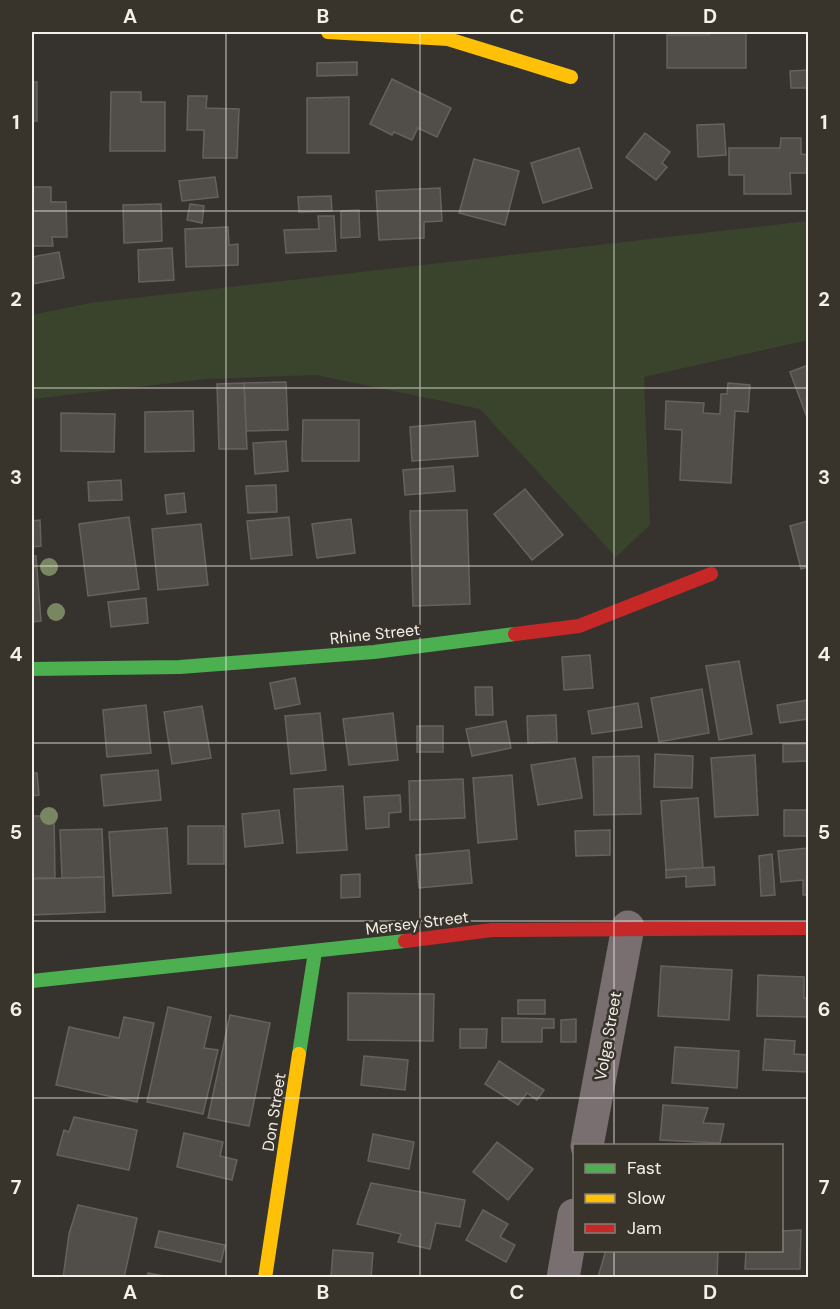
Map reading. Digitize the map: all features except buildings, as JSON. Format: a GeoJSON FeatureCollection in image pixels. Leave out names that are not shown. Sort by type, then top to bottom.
{"type":"FeatureCollection","features":[{"type":"Feature","properties":{"kind":"street"},"geometry":{"type":"LineString","coordinates":[[328,32],[448,39],[572,76]]}},
{"type":"Feature","properties":{"kind":"street","name":"Rhine Street"},"geometry":{"type":"LineString","coordinates":[[32,669],[180,667],[363,653],[579,626],[711,574]]}},
{"type":"Feature","properties":{"kind":"street","name":"Mersey Street"},"geometry":{"type":"LineString","coordinates":[[32,981],[315,952],[492,930],[628,927],[808,928]]}},
{"type":"Feature","properties":{"kind":"street","name":"Volga Street"},"geometry":{"type":"LineString","coordinates":[[587,1144],[628,927]]}},
{"type":"Feature","properties":{"kind":"street","name":"Don Street"},"geometry":{"type":"LineString","coordinates":[[265,1278],[315,952]]}},
{"type":"Feature","properties":{"kind":"street"},"geometry":{"type":"LineString","coordinates":[[563,1278],[573,1221]]}},
{"type":"Feature","properties":{"kind":"green space"},"geometry":{"type":"Polygon","coordinates":[[[808,221],[808,340],[644,377],[650,525],[616,557],[480,409],[316,375],[207,379],[32,399],[32,315],[90,303],[808,221]]]}},
{"type":"Feature","properties":{"kind":"traffic: fast"},"geometry":{"type":"LineString","coordinates":[[32,669],[180,667],[374,652],[515,634]]}},
{"type":"Feature","properties":{"kind":"traffic: fast"},"geometry":{"type":"LineString","coordinates":[[32,981],[405,941]]}},
{"type":"Feature","properties":{"kind":"traffic: fast"},"geometry":{"type":"LineString","coordinates":[[299,1054],[315,952]]}},
{"type":"Feature","properties":{"kind":"traffic: slow"},"geometry":{"type":"LineString","coordinates":[[328,32],[448,39],[571,77]]}},
{"type":"Feature","properties":{"kind":"traffic: slow"},"geometry":{"type":"LineString","coordinates":[[265,1278],[299,1054]]}},
{"type":"Feature","properties":{"kind":"traffic: jam"},"geometry":{"type":"LineString","coordinates":[[515,634],[579,626],[711,574]]}},
{"type":"Feature","properties":{"kind":"traffic: jam"},"geometry":{"type":"LineString","coordinates":[[405,941],[492,930],[808,928]]}}]}
